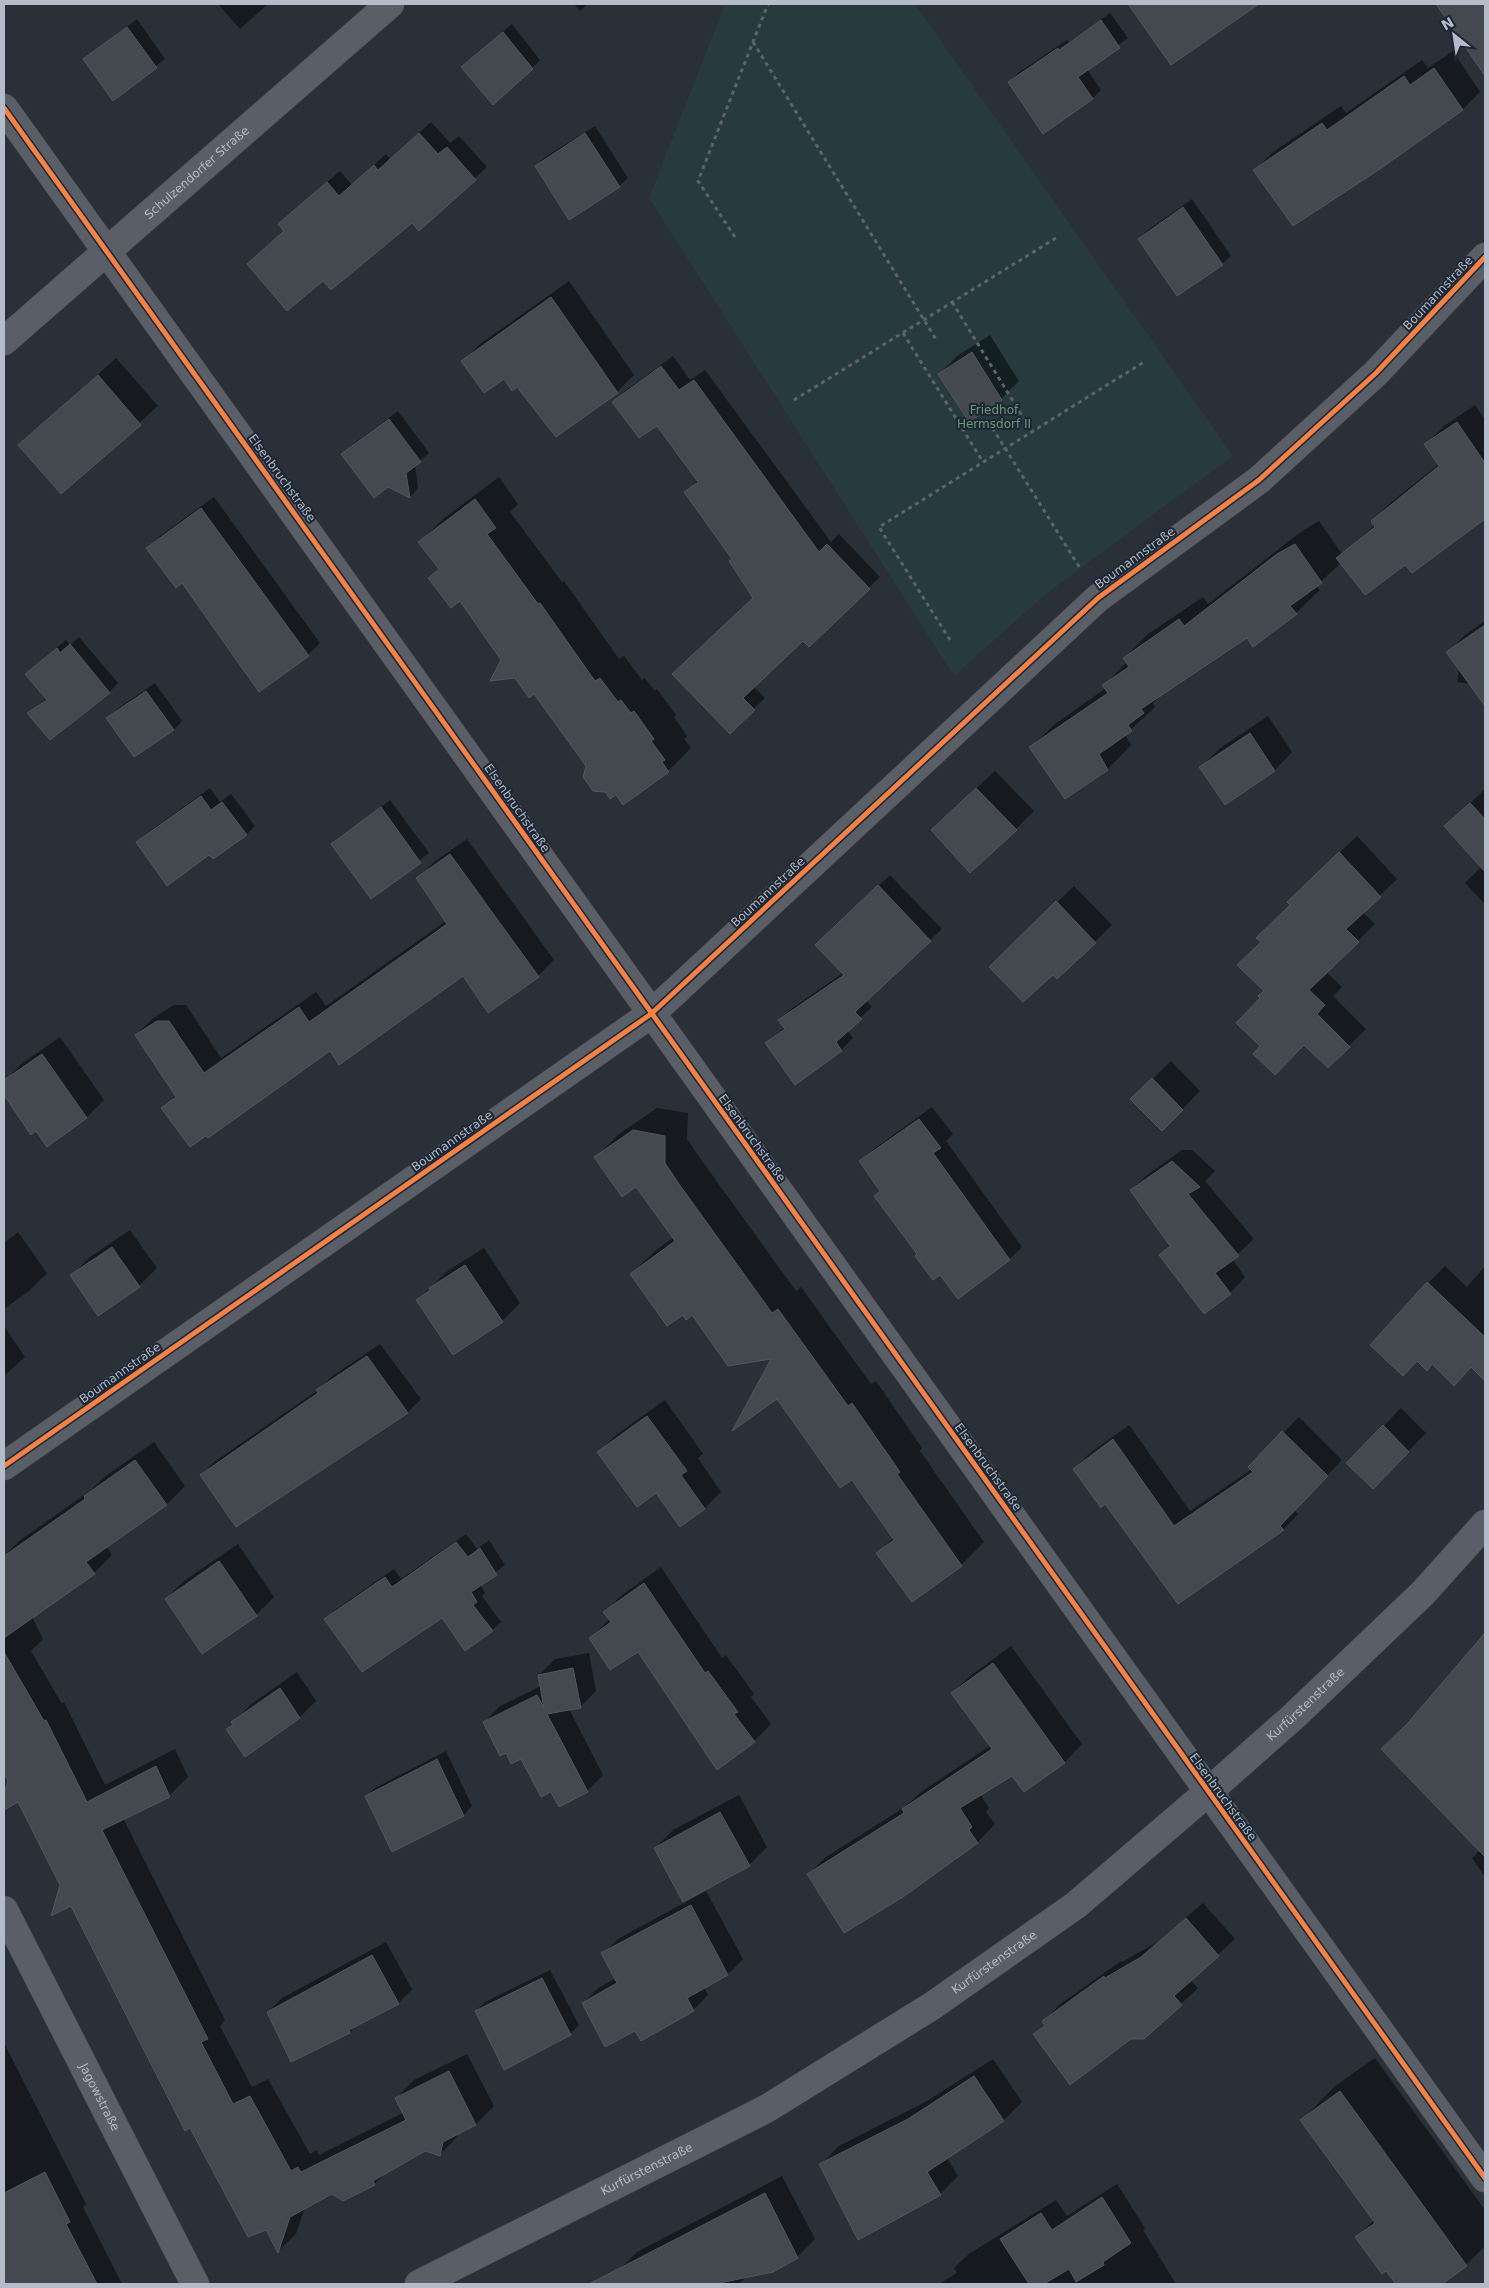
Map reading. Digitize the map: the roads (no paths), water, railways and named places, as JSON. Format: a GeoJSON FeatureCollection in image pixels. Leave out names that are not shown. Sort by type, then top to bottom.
{"type":"FeatureCollection","features":[{"type":"Feature","properties":{"kind":"street","name":"Schulzendorfer Straße"},"geometry":{"type":"LineString","coordinates":[[4,341],[390,4]]}},
{"type":"Feature","properties":{"kind":"street","name":"Elsenbruchstraße"},"geometry":{"type":"LineString","coordinates":[[4,108],[1207,1793],[1485,2178]]}},
{"type":"Feature","properties":{"kind":"street","name":"Boumannstraße"},"geometry":{"type":"LineString","coordinates":[[4,1466],[651,1014],[1098,598],[1259,480],[1376,373],[1485,258]]}},
{"type":"Feature","properties":{"kind":"street","name":"Kurfürstenstraße"},"geometry":{"type":"LineString","coordinates":[[420,2284],[766,2110],[932,2006],[1076,1905],[1294,1716],[1423,1593],[1485,1524]]}},
{"type":"Feature","properties":{"kind":"street","name":"Jagowstraße"},"geometry":{"type":"LineString","coordinates":[[4,1910],[195,2284]]}},
{"type":"Feature","properties":{"kind":"park label","name":"Friedhof Hermsdorf II"},"geometry":{"type":"Point","coordinates":[994,417]}}]}
